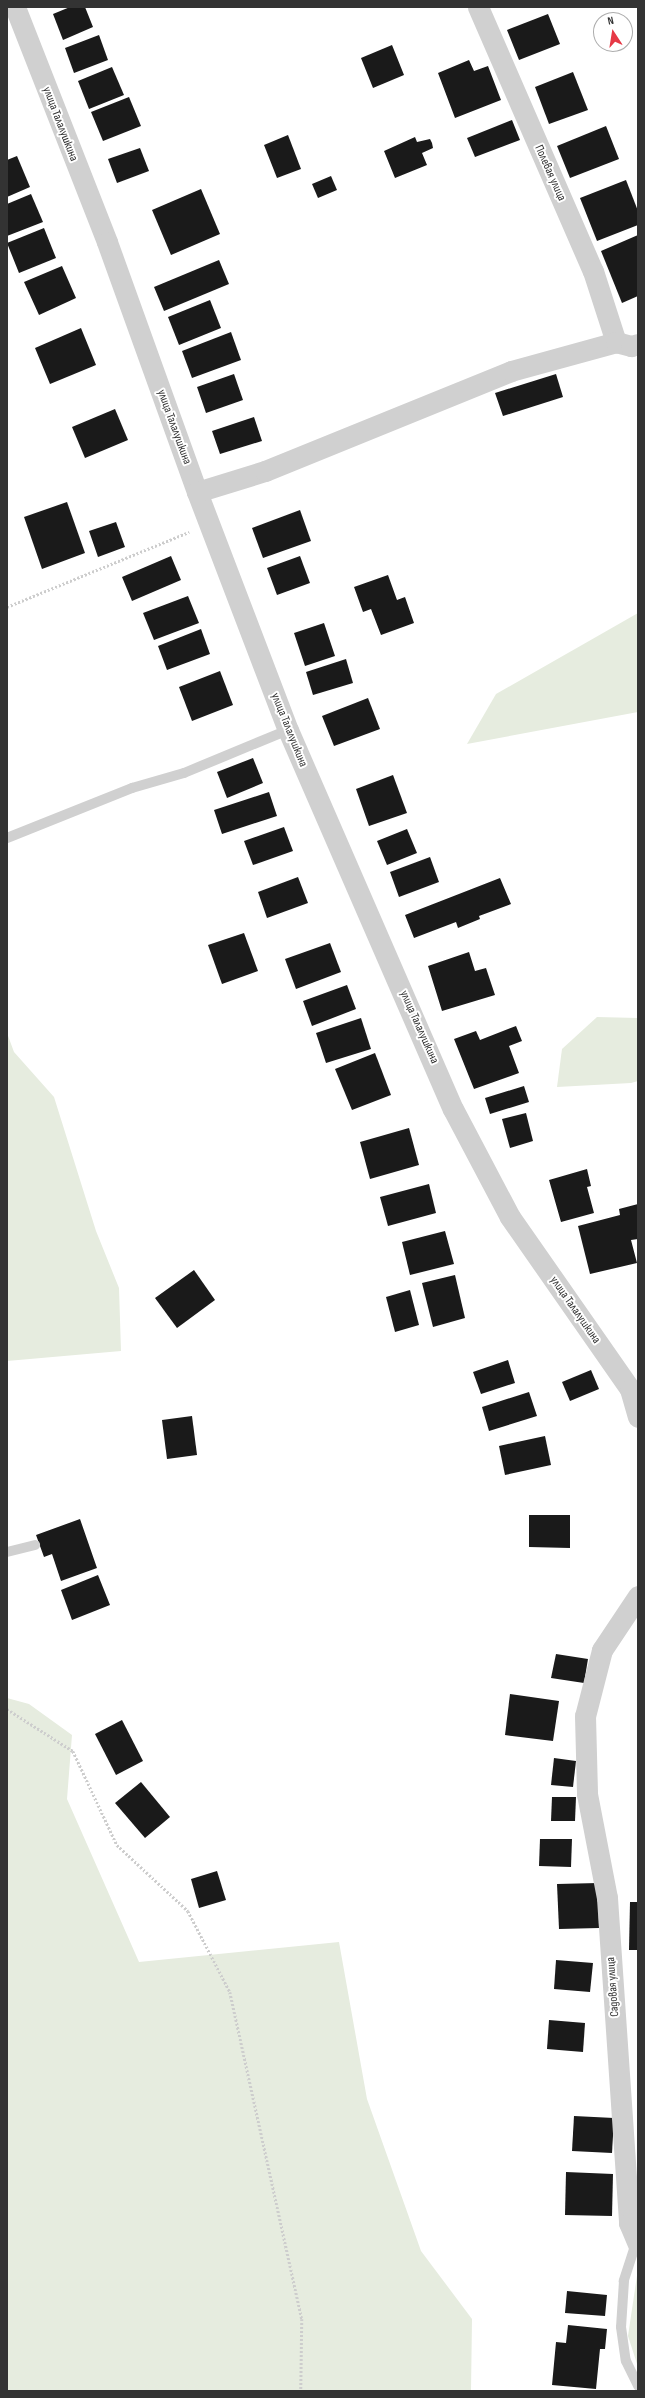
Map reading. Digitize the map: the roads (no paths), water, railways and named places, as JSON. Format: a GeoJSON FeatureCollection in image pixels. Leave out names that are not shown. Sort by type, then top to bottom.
{"type":"FeatureCollection","features":[{"type":"Feature","properties":{"kind":"street","name":"улица Талалушкина"},"geometry":{"type":"LineString","coordinates":[[15,7],[107,242],[197,492],[288,730],[453,1109],[510,1217],[634,1387],[638,1417]]}},
{"type":"Feature","properties":{"kind":"street","name":"Полевая улица"},"geometry":{"type":"LineString","coordinates":[[478,7],[592,271],[631,346]]}},
{"type":"Feature","properties":{"kind":"street"},"geometry":{"type":"LineString","coordinates":[[197,492],[265,472],[511,371],[631,346]]}},
{"type":"Feature","properties":{"kind":"street","name":"Садовая улица"},"geometry":{"type":"LineString","coordinates":[[637,2244],[629,2223],[607,1898],[587,1794],[585,1716],[602,1650],[638,1596]]}},
{"type":"Feature","properties":{"kind":"lane"},"geometry":{"type":"LineString","coordinates":[[7,838],[132,788],[184,773],[288,730]]}},
{"type":"Feature","properties":{"kind":"lane"},"geometry":{"type":"LineString","coordinates":[[7,1552],[35,1546]]}},
{"type":"Feature","properties":{"kind":"lane","name":"Садовая улица"},"geometry":{"type":"LineString","coordinates":[[637,2244],[624,2281],[621,2327],[626,2361],[638,2386]]}}]}
